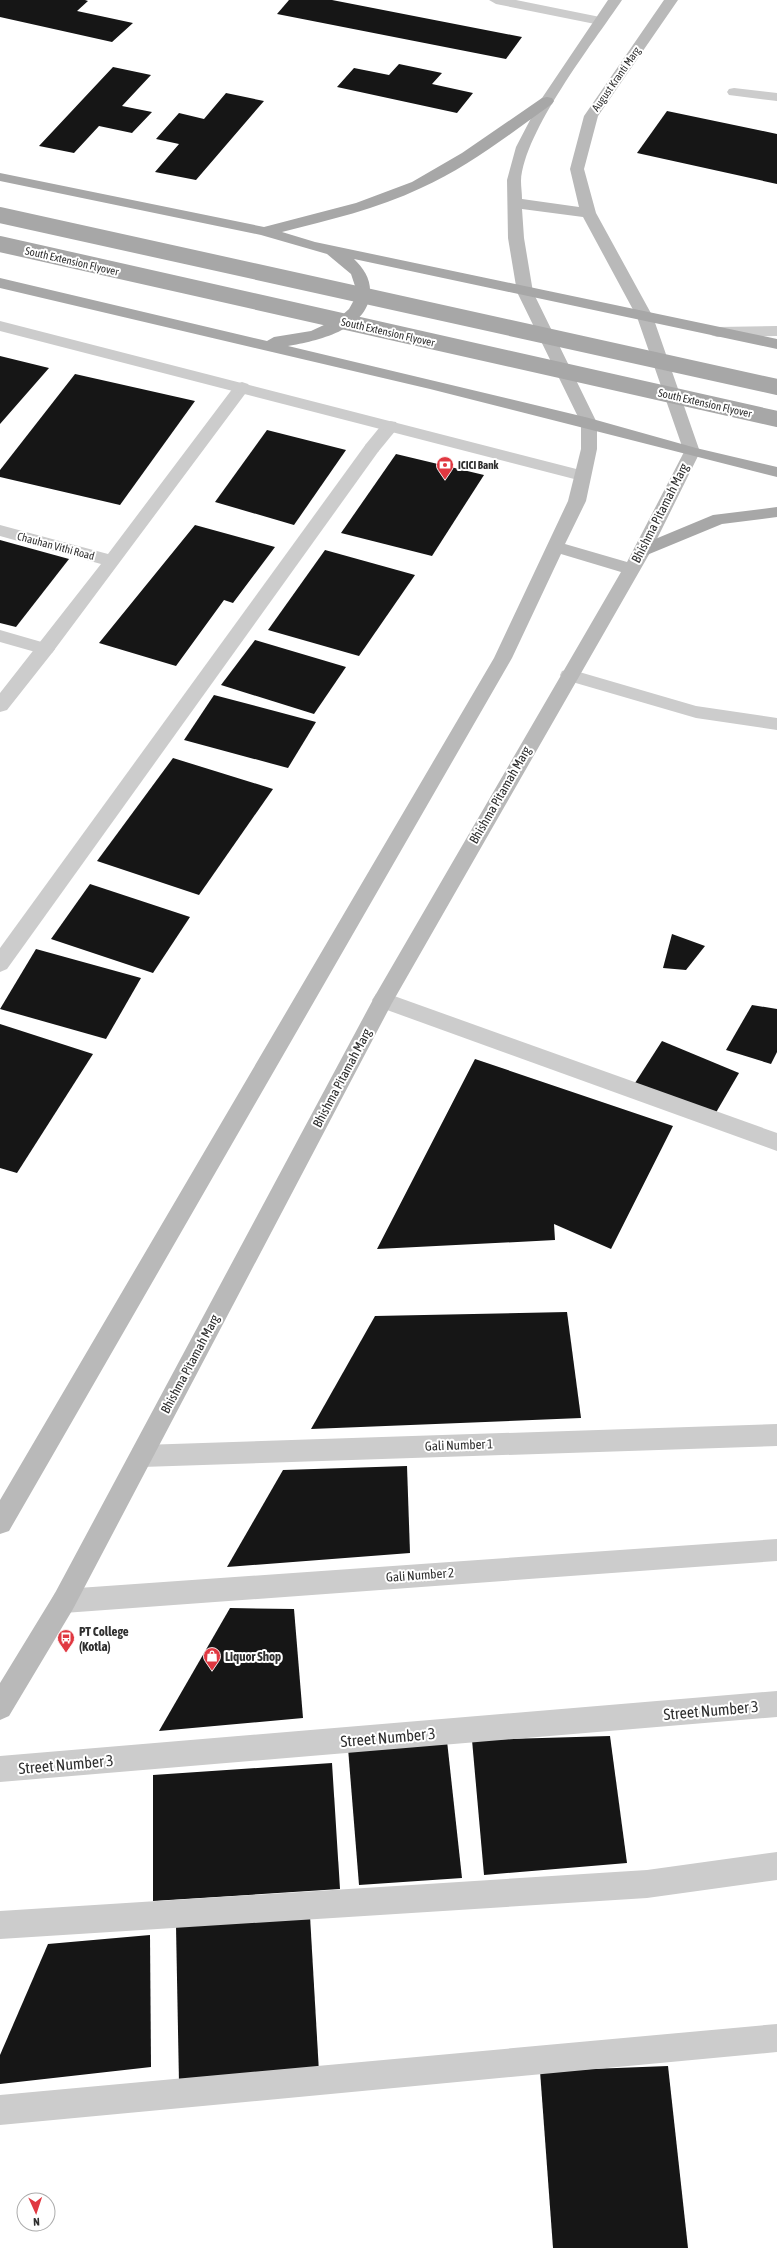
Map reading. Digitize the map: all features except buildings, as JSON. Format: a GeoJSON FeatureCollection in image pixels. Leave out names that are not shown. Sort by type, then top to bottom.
{"type":"FeatureCollection","features":[{"type":"Feature","properties":{"kind":"main road"},"geometry":{"type":"LineString","coordinates":[[0,1523],[503,658],[577,501],[589,449],[589,423],[525,292],[516,238],[514,180],[523,147],[547,101],[600,20],[615,0]]}},
{"type":"Feature","properties":{"kind":"main road","name":"August Kranti Marg"},"geometry":{"type":"LineString","coordinates":[[671,0],[591,116],[577,169],[588,213],[645,317],[692,452]]}},
{"type":"Feature","properties":{"kind":"main road"},"geometry":{"type":"LineString","coordinates":[[264,231],[335,215],[416,185],[474,152],[547,101]]}},
{"type":"Feature","properties":{"kind":"main road"},"geometry":{"type":"LineString","coordinates":[[0,177],[264,231],[312,246],[777,344]]}},
{"type":"Feature","properties":{"kind":"main road"},"geometry":{"type":"LineString","coordinates":[[515,203],[588,213]]}},
{"type":"Feature","properties":{"kind":"main road"},"geometry":{"type":"LineString","coordinates":[[0,215],[777,387]]}},
{"type":"Feature","properties":{"kind":"main road","name":"South Extension Flyover"},"geometry":{"type":"LineString","coordinates":[[0,244],[777,420]]}},
{"type":"Feature","properties":{"kind":"main road"},"geometry":{"type":"LineString","coordinates":[[236,338],[279,342],[301,339],[321,334],[352,316],[361,304],[364,293],[363,281],[356,270],[345,260],[312,246]]}},
{"type":"Feature","properties":{"kind":"main road"},"geometry":{"type":"LineString","coordinates":[[0,283],[589,423],[692,452],[777,472]]}},
{"type":"Feature","properties":{"kind":"main road","name":"Bhishma Pitamah Marg"},"geometry":{"type":"LineString","coordinates":[[0,1707],[64,1601],[383,1000],[636,560],[692,452]]}},
{"type":"Feature","properties":{"kind":"main road"},"geometry":{"type":"LineString","coordinates":[[555,547],[636,560],[719,519],[777,512]]}},
{"type":"Feature","properties":{"kind":"street"},"geometry":{"type":"LineString","coordinates":[[496,0],[600,20]]}},
{"type":"Feature","properties":{"kind":"street"},"geometry":{"type":"LineString","coordinates":[[734,92],[777,97]]}},
{"type":"Feature","properties":{"kind":"street"},"geometry":{"type":"LineString","coordinates":[[0,326],[242,387],[582,476]]}},
{"type":"Feature","properties":{"kind":"street"},"geometry":{"type":"LineString","coordinates":[[718,332],[777,331]]}},
{"type":"Feature","properties":{"kind":"street"},"geometry":{"type":"LineString","coordinates":[[0,706],[46,649],[242,387]]}},
{"type":"Feature","properties":{"kind":"street"},"geometry":{"type":"LineString","coordinates":[[0,964],[372,448],[390,426]]}},
{"type":"Feature","properties":{"kind":"street","name":"Chauhan Vithi Road"},"geometry":{"type":"LineString","coordinates":[[0,530],[112,561]]}},
{"type":"Feature","properties":{"kind":"street"},"geometry":{"type":"LineString","coordinates":[[0,636],[46,649]]}},
{"type":"Feature","properties":{"kind":"street"},"geometry":{"type":"LineString","coordinates":[[569,675],[696,712],[777,724]]}},
{"type":"Feature","properties":{"kind":"street"},"geometry":{"type":"LineString","coordinates":[[383,1000],[777,1142]]}},
{"type":"Feature","properties":{"kind":"street","name":"Gali Number 1"},"geometry":{"type":"LineString","coordinates":[[142,1456],[777,1434]]}},
{"type":"Feature","properties":{"kind":"street","name":"Gali Number 2"},"geometry":{"type":"LineString","coordinates":[[64,1601],[777,1550]]}},
{"type":"Feature","properties":{"kind":"street","name":"Street Number 3"},"geometry":{"type":"LineString","coordinates":[[0,1769],[777,1704]]}},
{"type":"Feature","properties":{"kind":"street"},"geometry":{"type":"LineString","coordinates":[[0,1925],[647,1884],[777,1866]]}},
{"type":"Feature","properties":{"kind":"street"},"geometry":{"type":"LineString","coordinates":[[0,2110],[777,2038]]}},
{"type":"Feature","properties":{"kind":"place","name":"ICICI Bank"},"geometry":{"type":"Point","coordinates":[445,480]}},
{"type":"Feature","properties":{"kind":"place","name":"PT College (Kotla)"},"geometry":{"type":"Point","coordinates":[66,1653]}},
{"type":"Feature","properties":{"kind":"place","name":"Liquor Shop"},"geometry":{"type":"Point","coordinates":[212,1671]}}]}
